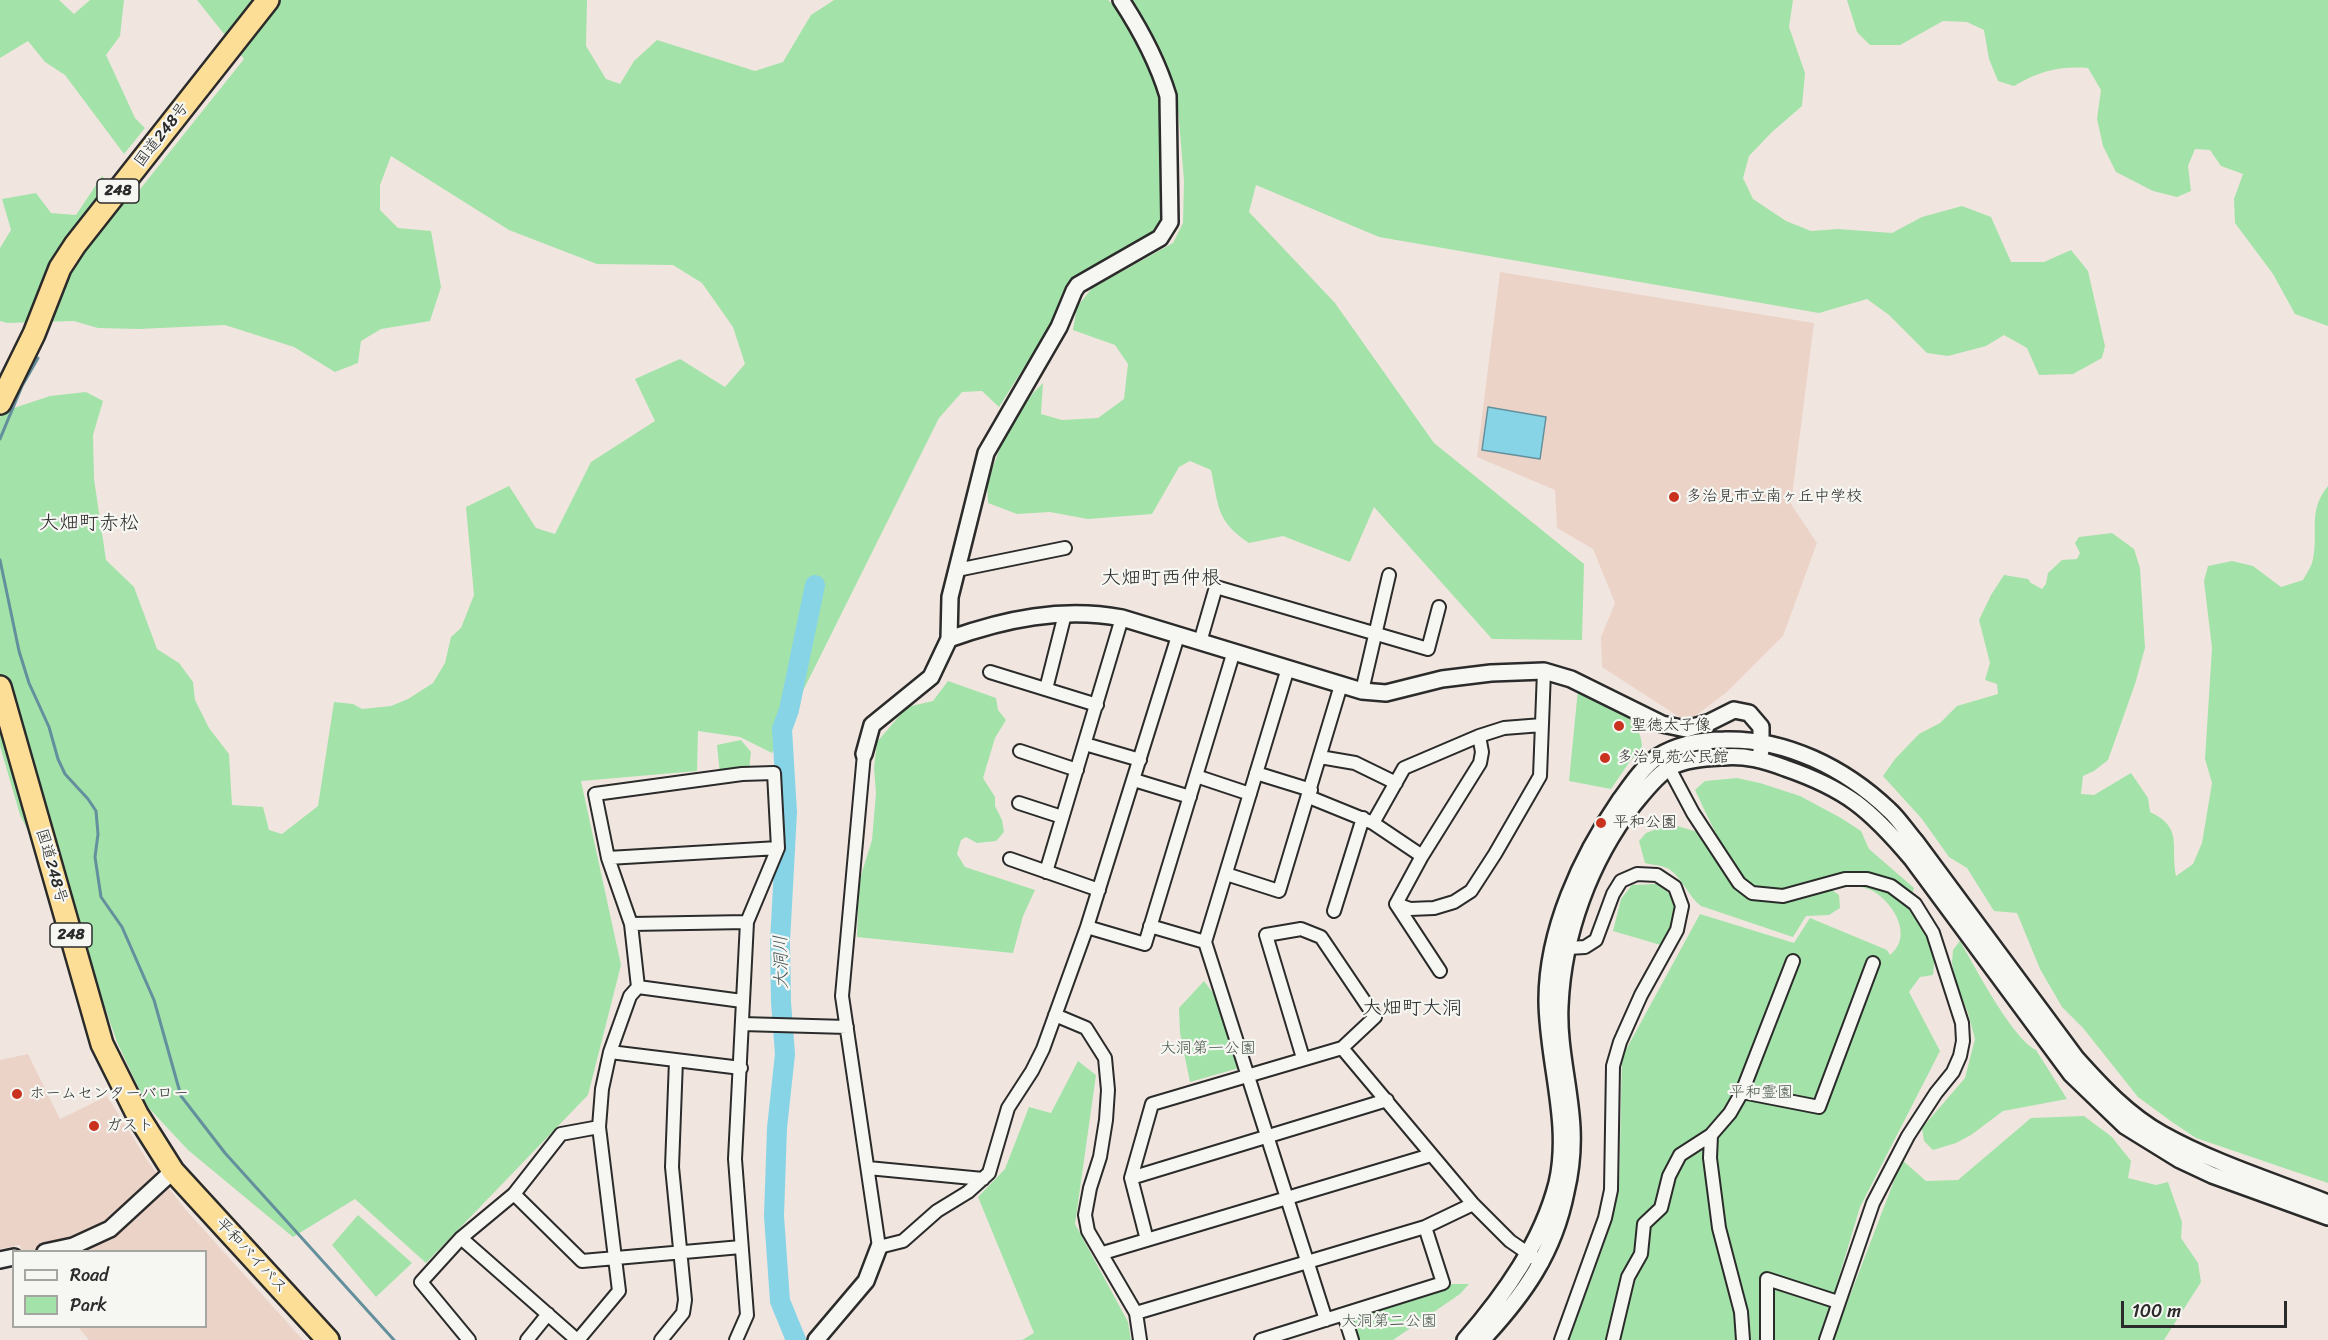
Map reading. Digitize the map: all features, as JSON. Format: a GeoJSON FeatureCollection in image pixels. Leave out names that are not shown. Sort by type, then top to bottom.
{"type":"FeatureCollection","features":[{"type":"Feature","properties":{"kind":"highway","name":"国道248号"},"geometry":{"type":"LineString","coordinates":[[0,403],[34,334],[60,268],[75,245],[268,0]]}},
{"type":"Feature","properties":{"kind":"highway","name":"国道248号"},"geometry":{"type":"LineString","coordinates":[[0,687],[102,1044],[138,1114],[173,1171]]}},
{"type":"Feature","properties":{"kind":"highway","name":"平和バイパス"},"geometry":{"type":"LineString","coordinates":[[173,1171],[328,1340]]}},
{"type":"Feature","properties":{"kind":"street"},"geometry":{"type":"LineString","coordinates":[[816,1340],[866,1281],[879,1247],[842,996],[864,754],[872,725],[931,677],[949,639],[950,597],[986,453],[1059,327],[1074,291],[1078,285],[1160,238],[1170,222],[1168,96],[1163,80],[1132,16],[1121,0]]}},
{"type":"Feature","properties":{"kind":"street"},"geometry":{"type":"LineString","coordinates":[[957,570],[1065,548]]}},
{"type":"Feature","properties":{"kind":"street"},"geometry":{"type":"LineString","coordinates":[[1362,691],[1389,574]]}},
{"type":"Feature","properties":{"kind":"street"},"geometry":{"type":"LineString","coordinates":[[1200,642],[1216,587],[1428,649],[1439,607]]}},
{"type":"Feature","properties":{"kind":"street"},"geometry":{"type":"LineString","coordinates":[[949,639],[1013,620],[1092,612],[1122,618],[1362,691],[1386,693],[1442,679],[1491,673],[1544,671],[1571,679],[1662,724],[1686,729],[1710,722],[1734,710],[1749,713],[1761,727],[1761,759]]}},
{"type":"Feature","properties":{"kind":"street"},"geometry":{"type":"LineString","coordinates":[[1046,689],[1065,614]]}},
{"type":"Feature","properties":{"kind":"street"},"geometry":{"type":"LineString","coordinates":[[1046,872],[1122,618]]}},
{"type":"Feature","properties":{"kind":"street"},"geometry":{"type":"LineString","coordinates":[[879,1247],[903,1241],[937,1211],[968,1192],[989,1173],[1008,1108],[1032,1071],[1087,927],[1178,636]]}},
{"type":"Feature","properties":{"kind":"street"},"geometry":{"type":"LineString","coordinates":[[1087,927],[1145,944],[1234,651]]}},
{"type":"Feature","properties":{"kind":"street"},"geometry":{"type":"LineString","coordinates":[[1288,668],[1205,942],[1326,1320]]}},
{"type":"Feature","properties":{"kind":"street"},"geometry":{"type":"LineString","coordinates":[[1396,904],[1410,909],[1434,908],[1454,902],[1471,891],[1495,855],[1540,776],[1544,671]]}},
{"type":"Feature","properties":{"kind":"street"},"geometry":{"type":"LineString","coordinates":[[990,672],[1097,705]]}},
{"type":"Feature","properties":{"kind":"street"},"geometry":{"type":"LineString","coordinates":[[1226,874],[1279,891],[1341,685]]}},
{"type":"Feature","properties":{"kind":"street"},"geometry":{"type":"LineString","coordinates":[[1334,911],[1368,821],[1396,783],[1404,768],[1479,736],[1504,728],[1542,725]]}},
{"type":"Feature","properties":{"kind":"street"},"geometry":{"type":"LineString","coordinates":[[1396,904],[1422,856],[1480,763],[1482,752],[1479,736]]}},
{"type":"Feature","properties":{"kind":"street"},"geometry":{"type":"LineString","coordinates":[[1465,1340],[1491,1310],[1528,1253],[1557,1183],[1561,1154],[1560,1119],[1548,1034],[1547,998],[1550,970],[1564,906],[1593,842],[1633,781],[1656,758],[1674,748],[1701,740],[1761,742],[1810,757],[1842,773],[1890,811],[1916,842],[2076,1058],[2101,1086],[2129,1111],[2160,1133],[2209,1158],[2328,1203]]}},
{"type":"Feature","properties":{"kind":"street"},"geometry":{"type":"LineString","coordinates":[[1085,744],[1140,760]]}},
{"type":"Feature","properties":{"kind":"street"},"geometry":{"type":"LineString","coordinates":[[1020,751],[1077,770]]}},
{"type":"Feature","properties":{"kind":"street"},"geometry":{"type":"LineString","coordinates":[[1482,1340],[1523,1292],[1542,1263],[1555,1233],[1566,1193],[1571,1164],[1572,1128],[1561,1040],[1562,980],[1582,896],[1603,852],[1623,818],[1644,791],[1669,768],[1698,759],[1737,755],[1761,759],[1837,789],[1862,806],[1886,827],[1912,859],[2071,1074],[2125,1126],[2180,1160],[2328,1217]]}},
{"type":"Feature","properties":{"kind":"street"},"geometry":{"type":"LineString","coordinates":[[1320,756],[1355,763],[1396,783]]}},
{"type":"Feature","properties":{"kind":"street"},"geometry":{"type":"LineString","coordinates":[[1669,768],[1693,813],[1739,883],[1752,893],[1783,896],[1845,879],[1867,879],[1890,886],[1915,904],[1933,933],[1962,1023],[1963,1041],[1960,1056],[1953,1072],[1936,1093],[1908,1136],[1873,1203],[1826,1340]]}},
{"type":"Feature","properties":{"kind":"street"},"geometry":{"type":"LineString","coordinates":[[461,1238],[578,1340],[619,1292],[599,1126],[602,1089],[610,1052],[630,996],[638,987],[631,924],[608,858],[595,794],[742,774],[774,773],[778,848],[747,922],[735,1159],[747,1315],[736,1340]]}},
{"type":"Feature","properties":{"kind":"street"},"geometry":{"type":"LineString","coordinates":[[1256,773],[1310,794],[1368,821],[1422,856]]}},
{"type":"Feature","properties":{"kind":"street"},"geometry":{"type":"LineString","coordinates":[[1196,776],[1250,794]]}},
{"type":"Feature","properties":{"kind":"street"},"geometry":{"type":"LineString","coordinates":[[1134,780],[1190,797]]}},
{"type":"Feature","properties":{"kind":"street"},"geometry":{"type":"LineString","coordinates":[[1019,803],[1062,817]]}},
{"type":"Feature","properties":{"kind":"street"},"geometry":{"type":"LineString","coordinates":[[608,858],[778,848]]}},
{"type":"Feature","properties":{"kind":"street"},"geometry":{"type":"LineString","coordinates":[[1010,859],[1099,890]]}},
{"type":"Feature","properties":{"kind":"street"},"geometry":{"type":"LineString","coordinates":[[1561,1340],[1605,1218],[1611,1190],[1613,1065],[1620,1042],[1641,995],[1677,930],[1682,906],[1675,887],[1657,875],[1637,874],[1621,880],[1613,894],[1596,940],[1585,947],[1568,948]]}},
{"type":"Feature","properties":{"kind":"street"},"geometry":{"type":"LineString","coordinates":[[1396,904],[1440,971]]}},
{"type":"Feature","properties":{"kind":"street"},"geometry":{"type":"LineString","coordinates":[[631,924],[747,922]]}},
{"type":"Feature","properties":{"kind":"street"},"geometry":{"type":"LineString","coordinates":[[1150,926],[1205,942]]}},
{"type":"Feature","properties":{"kind":"street"},"geometry":{"type":"LineString","coordinates":[[1148,1240],[1131,1178],[1152,1104],[1342,1048],[1375,1017],[1320,937],[1301,929],[1266,935],[1303,1058]]}},
{"type":"Feature","properties":{"kind":"street"},"geometry":{"type":"LineString","coordinates":[[1613,1340],[1628,1277],[1641,1254],[1644,1224],[1661,1208],[1669,1176],[1680,1155],[1711,1135],[1730,1113],[1742,1092],[1793,962]]}},
{"type":"Feature","properties":{"kind":"street"},"geometry":{"type":"LineString","coordinates":[[1742,1092],[1819,1107],[1872,963]]}},
{"type":"Feature","properties":{"kind":"street"},"geometry":{"type":"LineString","coordinates":[[638,987],[742,1001]]}},
{"type":"Feature","properties":{"kind":"street"},"geometry":{"type":"LineString","coordinates":[[1055,1015],[1086,1028],[1105,1058],[1108,1090],[1106,1120],[1086,1215],[1088,1231],[1103,1253],[1136,1313],[1140,1340]]}},
{"type":"Feature","properties":{"kind":"street"},"geometry":{"type":"LineString","coordinates":[[742,1024],[847,1027]]}},
{"type":"Feature","properties":{"kind":"street"},"geometry":{"type":"LineString","coordinates":[[1342,1048],[1473,1204],[1510,1241],[1542,1263]]}},
{"type":"Feature","properties":{"kind":"street"},"geometry":{"type":"LineString","coordinates":[[610,1052],[741,1068]]}},
{"type":"Feature","properties":{"kind":"street"},"geometry":{"type":"LineString","coordinates":[[665,1338],[682,1313],[685,1300],[672,1167],[676,1060]]}},
{"type":"Feature","properties":{"kind":"street"},"geometry":{"type":"LineString","coordinates":[[1131,1178],[1387,1100]]}},
{"type":"Feature","properties":{"kind":"street"},"geometry":{"type":"LineString","coordinates":[[469,1340],[421,1282],[461,1238],[514,1194],[561,1134],[599,1126]]}},
{"type":"Feature","properties":{"kind":"street"},"geometry":{"type":"LineString","coordinates":[[1711,1135],[1710,1158],[1719,1228],[1741,1312],[1743,1340]]}},
{"type":"Feature","properties":{"kind":"street"},"geometry":{"type":"LineString","coordinates":[[1103,1253],[1431,1155]]}},
{"type":"Feature","properties":{"kind":"street"},"geometry":{"type":"LineString","coordinates":[[868,1168],[983,1179]]}},
{"type":"Feature","properties":{"kind":"street"},"geometry":{"type":"LineString","coordinates":[[51,1250],[73,1246],[110,1229],[173,1171]]}},
{"type":"Feature","properties":{"kind":"street"},"geometry":{"type":"LineString","coordinates":[[514,1194],[582,1261],[741,1247]]}},
{"type":"Feature","properties":{"kind":"street"},"geometry":{"type":"LineString","coordinates":[[1136,1313],[1307,1264],[1425,1227],[1473,1204]]}},
{"type":"Feature","properties":{"kind":"street"},"geometry":{"type":"LineString","coordinates":[[1261,1340],[1443,1282],[1425,1227]]}},
{"type":"Feature","properties":{"kind":"street"},"geometry":{"type":"LineString","coordinates":[[1767,1340],[1767,1279],[1838,1302]]}},
{"type":"Feature","properties":{"kind":"street"},"geometry":{"type":"LineString","coordinates":[[527,1340],[548,1314]]}},
{"type":"Feature","properties":{"kind":"street"},"geometry":{"type":"LineString","coordinates":[[1344,1315],[1352,1340]]}},
{"type":"Feature","properties":{"kind":"shaded area","name":"多治見市立南ヶ丘中学校"},"geometry":{"type":"Polygon","coordinates":[[[1500,272],[1814,323],[1791,504],[1817,543],[1783,636],[1727,692],[1687,722],[1602,667],[1601,637],[1615,603],[1593,549],[1557,528],[1555,490],[1477,457],[1500,272]]]}},
{"type":"Feature","properties":{"kind":"shaded area"},"geometry":{"type":"Polygon","coordinates":[[[28,1054],[60,1119],[107,1096],[149,1163],[186,1210],[303,1340],[89,1340],[79,1328],[207,1328],[207,1250],[21,1250],[20,1245],[0,1249],[0,1060],[28,1054]]]}},
{"type":"Feature","properties":{"kind":"green space"},"geometry":{"type":"Polygon","coordinates":[[[0,0],[59,0],[74,14],[90,0],[124,0],[120,36],[106,55],[135,118],[145,128],[124,154],[65,75],[45,62],[28,41],[0,58],[0,0]]]}},
{"type":"Feature","properties":{"kind":"green space"},"geometry":{"type":"Polygon","coordinates":[[[197,0],[587,0],[586,46],[606,79],[620,84],[634,61],[657,40],[755,71],[783,62],[811,15],[834,0],[1108,0],[1124,15],[1151,70],[1161,97],[1164,211],[1156,232],[1073,277],[1062,294],[1049,328],[999,407],[982,391],[962,392],[939,418],[772,753],[740,737],[698,731],[697,771],[581,781],[621,965],[588,1095],[426,1263],[355,1199],[293,1237],[188,1150],[147,1106],[117,1042],[77,928],[20,815],[0,746],[0,418],[2,412],[50,396],[86,392],[103,401],[93,435],[94,479],[106,560],[134,587],[157,649],[179,663],[193,682],[195,700],[209,728],[229,754],[232,805],[263,807],[269,830],[282,834],[318,806],[334,702],[353,704],[362,709],[391,706],[408,699],[433,683],[445,663],[451,637],[461,628],[474,595],[466,507],[509,486],[536,528],[555,534],[591,462],[655,421],[635,379],[680,359],[725,387],[745,364],[733,327],[702,283],[673,265],[597,264],[509,230],[391,156],[380,185],[380,210],[398,228],[431,231],[441,287],[430,321],[381,329],[361,341],[358,363],[335,372],[294,347],[225,325],[139,329],[98,328],[74,321],[7,323],[0,321],[0,248],[11,230],[2,199],[36,193],[51,213],[76,215],[102,176],[129,203],[244,59],[197,0]]]}},
{"type":"Feature","properties":{"kind":"green space"},"geometry":{"type":"Polygon","coordinates":[[[1130,0],[1793,0],[1789,27],[1805,73],[1802,106],[1749,156],[1743,178],[1753,199],[1786,221],[1811,231],[1838,229],[1892,233],[1922,217],[1962,206],[1991,217],[2011,262],[2044,262],[2071,250],[2088,271],[2105,346],[2102,358],[2073,374],[2039,375],[2027,348],[2004,335],[1986,346],[1948,356],[1927,353],[1889,315],[1867,299],[1819,313],[1379,237],[1256,185],[1249,212],[1335,303],[1434,443],[1584,564],[1582,640],[1492,639],[1374,507],[1350,562],[1283,536],[1249,543],[1230,528],[1225,520],[1218,504],[1211,470],[1190,461],[1179,467],[1152,514],[1088,519],[1050,512],[1017,514],[988,503],[987,483],[1006,432],[1033,393],[1043,383],[1041,414],[1062,420],[1098,418],[1124,399],[1128,364],[1115,345],[1073,330],[1077,307],[1092,288],[1173,243],[1183,223],[1184,181],[1177,96],[1141,17],[1130,0]]]}},
{"type":"Feature","properties":{"kind":"green space"},"geometry":{"type":"Polygon","coordinates":[[[1847,0],[2328,0],[2328,326],[2295,314],[2273,274],[2235,223],[2234,199],[2243,174],[2221,166],[2210,150],[2195,149],[2188,166],[2191,191],[2177,197],[2153,191],[2116,172],[2103,146],[2097,119],[2101,90],[2088,68],[2050,71],[2014,86],[1998,81],[1989,59],[1984,30],[1967,22],[1943,21],[1900,45],[1870,45],[1857,32],[1847,0]]]}},
{"type":"Feature","properties":{"kind":"green space"},"geometry":{"type":"Polygon","coordinates":[[[2328,486],[2328,1183],[2196,1138],[2138,1097],[2083,1028],[2062,1007],[2040,969],[2017,913],[1994,911],[1967,868],[1949,857],[1922,819],[1883,776],[1895,759],[1919,734],[1940,723],[1957,706],[1998,694],[1997,684],[1985,680],[1990,663],[1979,620],[2004,575],[2028,579],[2042,589],[2046,584],[2048,573],[2062,560],[2077,559],[2080,553],[2075,543],[2079,537],[2112,533],[2134,549],[2140,568],[2145,648],[2108,760],[2083,776],[2081,794],[2094,795],[2131,773],[2148,798],[2150,812],[2161,818],[2172,831],[2176,876],[2193,864],[2202,843],[2212,783],[2205,759],[2212,648],[2204,581],[2208,566],[2232,561],[2253,566],[2281,587],[2303,580],[2310,567],[2315,549],[2318,504],[2328,486]]]}},
{"type":"Feature","properties":{"kind":"green space"},"geometry":{"type":"Polygon","coordinates":[[[948,681],[996,698],[998,710],[1006,720],[995,738],[983,778],[995,797],[995,806],[1002,820],[1004,832],[996,841],[977,843],[966,837],[961,840],[957,854],[965,867],[1035,890],[1023,916],[1013,953],[857,937],[859,882],[872,840],[877,742],[907,707],[933,701],[948,681]]]}},
{"type":"Feature","properties":{"kind":"green space"},"geometry":{"type":"Polygon","coordinates":[[[1578,689],[1621,712],[1637,728],[1641,738],[1642,750],[1630,761],[1611,789],[1569,781],[1578,689]]]}},
{"type":"Feature","properties":{"kind":"green space"},"geometry":{"type":"Polygon","coordinates":[[[741,740],[751,752],[749,770],[720,774],[717,745],[741,740]]]}},
{"type":"Feature","properties":{"kind":"green space"},"geometry":{"type":"Polygon","coordinates":[[[1737,778],[1800,796],[1861,831],[1869,849],[1914,888],[1911,897],[1880,877],[1783,891],[1760,890],[1751,885],[1723,846],[1695,790],[1705,781],[1737,778]]]}},
{"type":"Feature","properties":{"kind":"green space"},"geometry":{"type":"Polygon","coordinates":[[[1670,824],[1698,832],[1736,886],[1777,900],[1832,890],[1839,895],[1840,908],[1829,915],[1806,916],[1793,937],[1701,906],[1669,869],[1645,863],[1639,841],[1646,833],[1670,824]]]}},
{"type":"Feature","properties":{"kind":"green space","name":"平和霊園"},"geometry":{"type":"Polygon","coordinates":[[[1855,883],[1889,888],[1913,906],[1928,929],[1935,952],[1933,975],[1920,977],[1909,992],[1940,1051],[1860,1207],[1820,1340],[1569,1340],[1608,1233],[1619,1190],[1622,1057],[1700,914],[1794,943],[1810,918],[1887,950],[1890,955],[1897,948],[1901,930],[1894,912],[1873,891],[1855,883]]]}},
{"type":"Feature","properties":{"kind":"green space"},"geometry":{"type":"Polygon","coordinates":[[[1656,884],[1666,890],[1676,904],[1674,928],[1664,946],[1613,931],[1621,899],[1632,885],[1656,884]]]}},
{"type":"Feature","properties":{"kind":"green space"},"geometry":{"type":"Polygon","coordinates":[[[1960,941],[2005,1017],[2026,1043],[2036,1050],[2067,1099],[2003,1111],[1971,1135],[1956,1143],[1933,1150],[1924,1141],[1922,1128],[1965,1078],[1975,1039],[1956,983],[1952,963],[1953,950],[1960,941]]]}},
{"type":"Feature","properties":{"kind":"green space","name":"大洞第一公園"},"geometry":{"type":"Polygon","coordinates":[[[1204,981],[1216,997],[1239,1068],[1190,1082],[1180,1033],[1179,1008],[1204,981]]]}},
{"type":"Feature","properties":{"kind":"green space"},"geometry":{"type":"Polygon","coordinates":[[[1078,1061],[1096,1075],[1075,1224],[1128,1322],[1131,1340],[1022,1340],[1034,1333],[978,1197],[1005,1169],[1029,1107],[1051,1113],[1078,1061]]]}},
{"type":"Feature","properties":{"kind":"green space"},"geometry":{"type":"Polygon","coordinates":[[[2084,1116],[2112,1137],[2131,1161],[2128,1178],[2156,1185],[2168,1182],[2182,1222],[2181,1238],[2198,1263],[2201,1282],[2164,1340],[1833,1340],[1902,1160],[1926,1181],[1958,1180],[2031,1118],[2084,1116]]]}},
{"type":"Feature","properties":{"kind":"green space"},"geometry":{"type":"Polygon","coordinates":[[[358,1215],[412,1263],[376,1297],[332,1245],[358,1215]]]}},
{"type":"Feature","properties":{"kind":"green space","name":"大洞第二公園"},"geometry":{"type":"Polygon","coordinates":[[[1452,1284],[1469,1284],[1460,1294],[1393,1340],[1357,1340],[1351,1323],[1355,1315],[1452,1284]]]}},
{"type":"Feature","properties":{"kind":"water"},"geometry":{"type":"Polygon","coordinates":[[[1488,407],[1546,417],[1540,459],[1482,450],[1488,407]]]}},
{"type":"Feature","properties":{"kind":"waterway"},"geometry":{"type":"LineString","coordinates":[[0,439],[22,386],[38,358]]}},
{"type":"Feature","properties":{"kind":"waterway"},"geometry":{"type":"LineString","coordinates":[[0,560],[19,651],[29,683],[49,727],[58,759],[65,774],[96,811],[98,834],[95,857],[101,897],[122,927],[154,1000],[181,1096],[225,1153],[394,1340]]}},
{"type":"Feature","properties":{"kind":"waterway","name":"大洞川"},"geometry":{"type":"LineString","coordinates":[[796,1340],[780,1301],[774,1216],[777,1128],[785,1054],[780,942],[787,812],[782,729],[789,710],[815,585]]}},
{"type":"Feature","properties":{"kind":"place","name":"多治見市立南ヶ丘中学校"},"geometry":{"type":"Point","coordinates":[1674,497]}},
{"type":"Feature","properties":{"kind":"place","name":"聖徳太子像"},"geometry":{"type":"Point","coordinates":[1619,726]}},
{"type":"Feature","properties":{"kind":"place","name":"多治見苑公民館"},"geometry":{"type":"Point","coordinates":[1605,758]}},
{"type":"Feature","properties":{"kind":"place","name":"平和公園"},"geometry":{"type":"Point","coordinates":[1601,823]}},
{"type":"Feature","properties":{"kind":"place","name":"ホームセンターバロー"},"geometry":{"type":"Point","coordinates":[17,1094]}},
{"type":"Feature","properties":{"kind":"place","name":"ガスト"},"geometry":{"type":"Point","coordinates":[94,1126]}},
{"type":"Feature","properties":{"kind":"district","name":"大畑町赤松"},"geometry":{"type":"Point","coordinates":[89,524]}},
{"type":"Feature","properties":{"kind":"district","name":"大畑町西仲根"},"geometry":{"type":"Point","coordinates":[1161,579]}},
{"type":"Feature","properties":{"kind":"district","name":"大畑町大洞"},"geometry":{"type":"Point","coordinates":[1412,1009]}}]}
